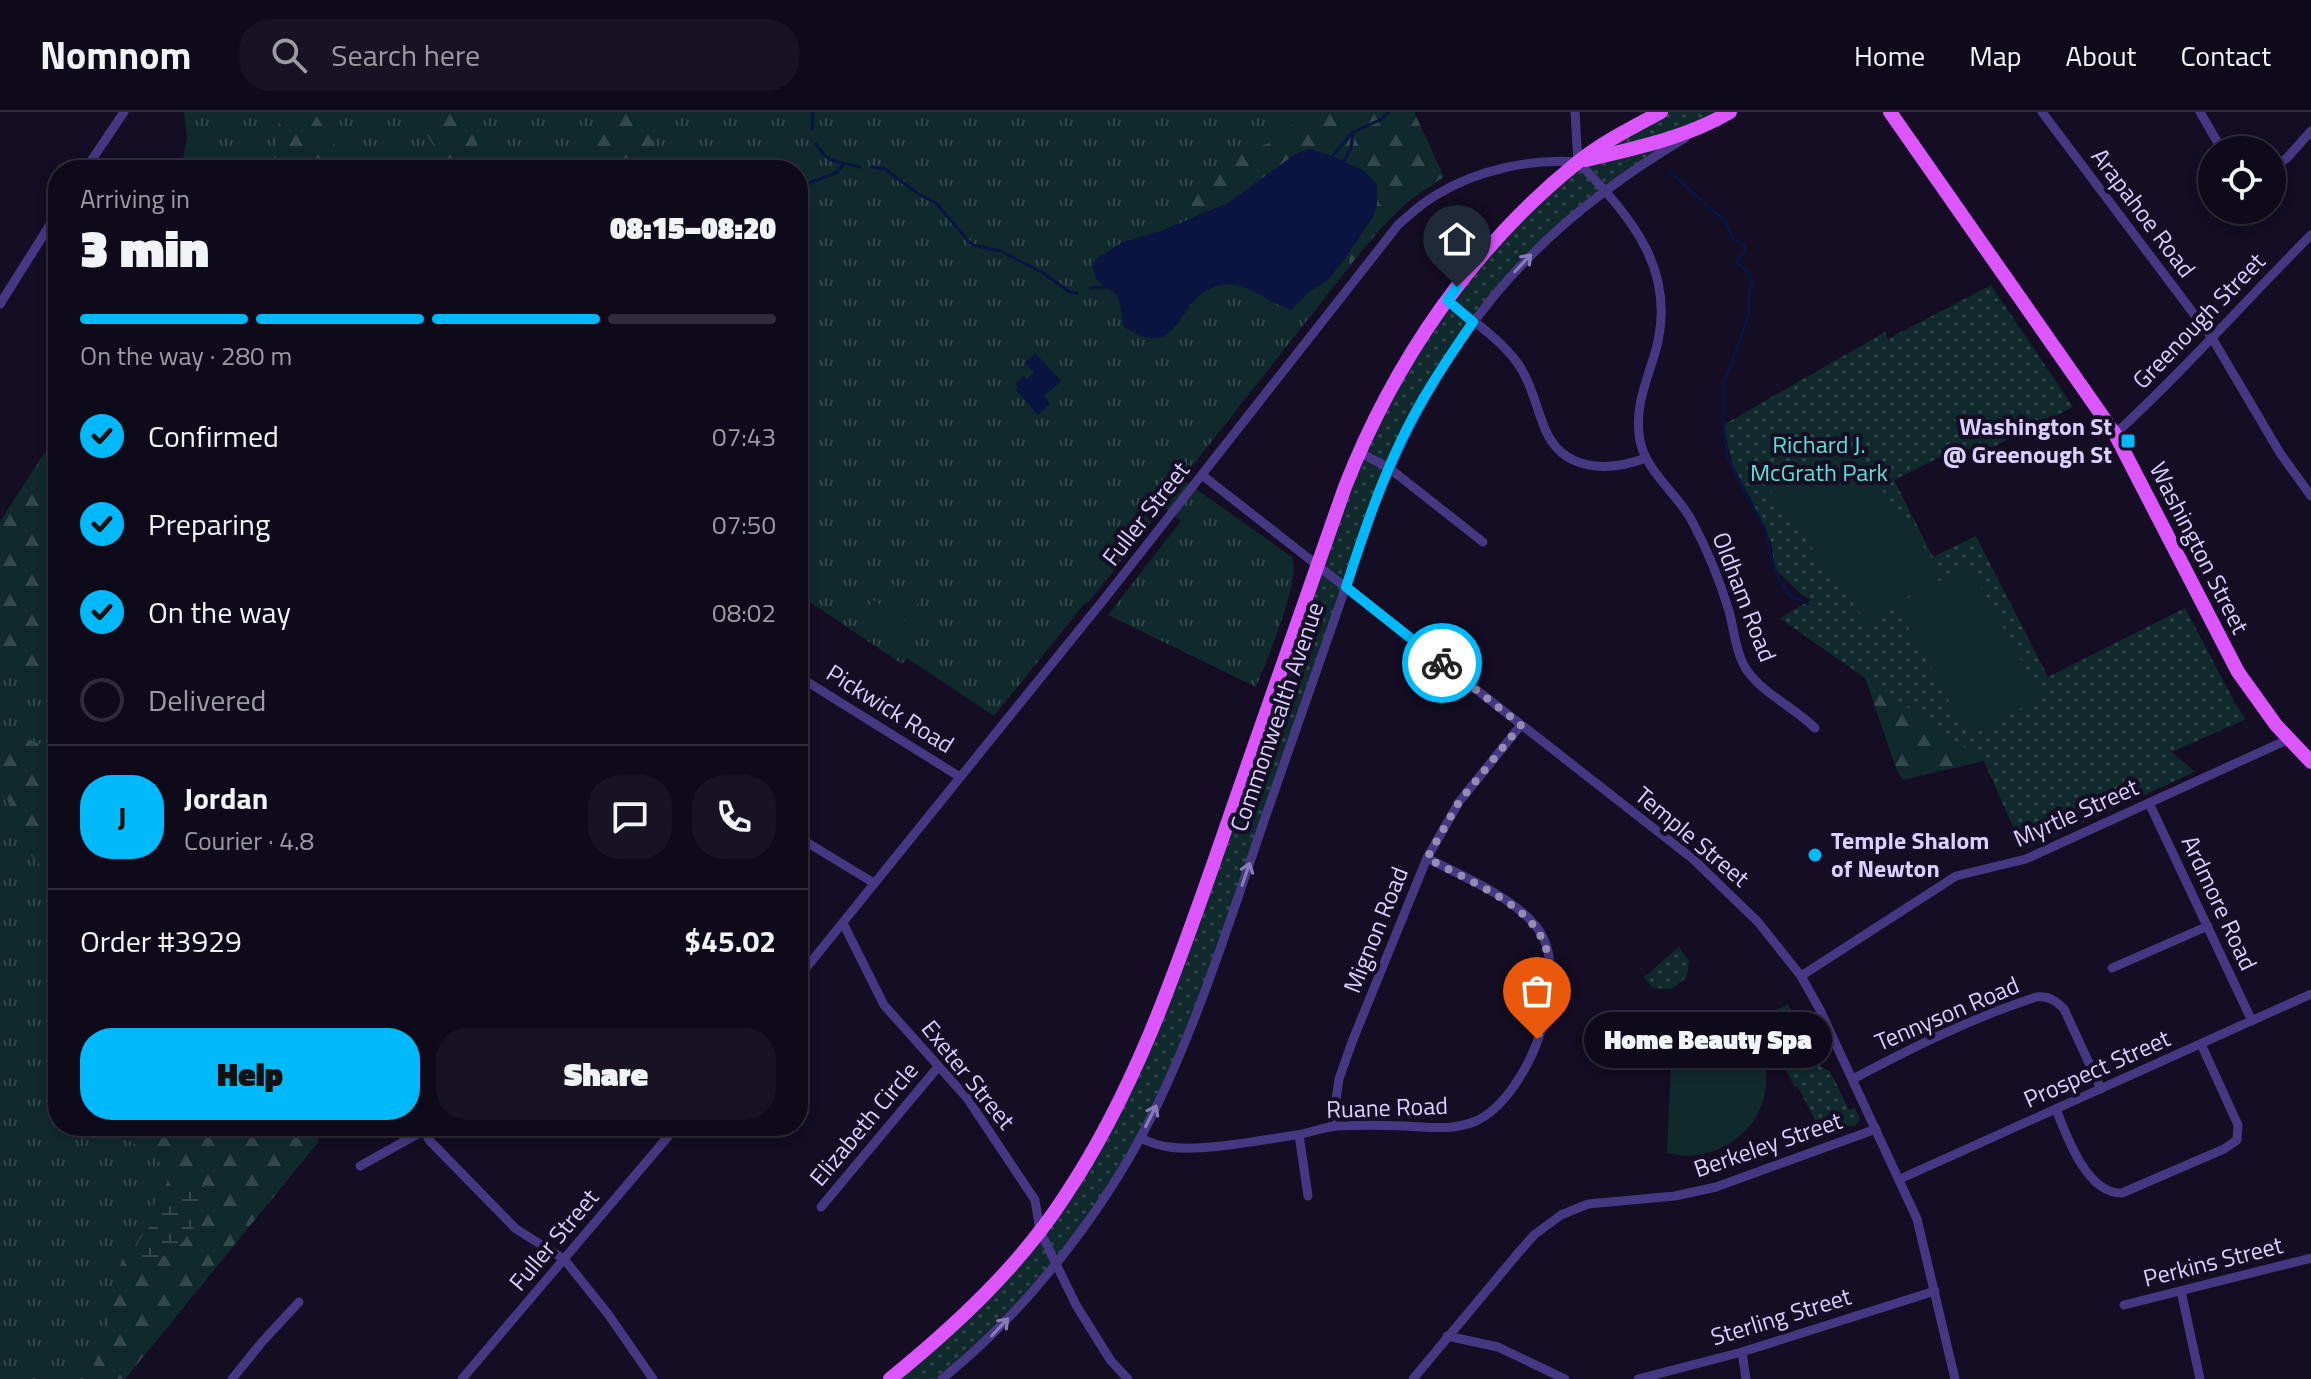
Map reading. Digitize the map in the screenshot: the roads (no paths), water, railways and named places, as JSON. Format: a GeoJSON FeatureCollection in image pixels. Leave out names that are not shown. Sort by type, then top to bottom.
{"type":"FeatureCollection","features":[{"type":"Feature","properties":{"kind":"main road","name":"Commonwealth Avenue"},"geometry":{"type":"LineString","coordinates":[[890,1379],[941,1338],[1040,1231],[1100,1142],[1147,1042],[1185,944],[1359,452],[1405,363],[1447,300],[1494,243],[1578,162],[1623,132],[1661,112]]}},
{"type":"Feature","properties":{"kind":"main road","name":"Commonwealth Avenue"},"geometry":{"type":"LineString","coordinates":[[1578,162],[1635,149],[1713,122],[1730,112]]}},
{"type":"Feature","properties":{"kind":"main road","name":"Washington Street"},"geometry":{"type":"LineString","coordinates":[[1890,112],[2115,434],[2238,672],[2289,739],[2311,762]]}},
{"type":"Feature","properties":{"kind":"street"},"geometry":{"type":"LineString","coordinates":[[92,160],[124,112]]}},
{"type":"Feature","properties":{"kind":"street"},"geometry":{"type":"LineString","coordinates":[[1575,112],[1578,162]]}},
{"type":"Feature","properties":{"kind":"street","name":"Arapahoe Road"},"geometry":{"type":"LineString","coordinates":[[2042,112],[2212,338],[2280,453],[2311,496]]}},
{"type":"Feature","properties":{"kind":"street"},"geometry":{"type":"LineString","coordinates":[[2200,112],[2214,136]]}},
{"type":"Feature","properties":{"kind":"street","name":"Commonwealth Avenue"},"geometry":{"type":"LineString","coordinates":[[942,1379],[986,1341],[1057,1263],[1140,1138],[1182,1050],[1389,468],[1416,411],[1473,322],[1543,241],[1604,189],[1640,164],[1713,122]]}},
{"type":"Feature","properties":{"kind":"street"},"geometry":{"type":"LineString","coordinates":[[2286,159],[2311,131]]}},
{"type":"Feature","properties":{"kind":"street","name":"Fuller Street"},"geometry":{"type":"LineString","coordinates":[[808,966],[1105,598],[1380,245],[1418,207],[1439,193],[1488,173],[1556,160],[1578,162]]}},
{"type":"Feature","properties":{"kind":"street","name":"Oldham Road"},"geometry":{"type":"LineString","coordinates":[[1578,162],[1636,229],[1660,284],[1660,328],[1640,398],[1640,440],[1646,458],[1680,501],[1698,533],[1723,592],[1744,665],[1759,684],[1815,728]]}},
{"type":"Feature","properties":{"kind":"street"},"geometry":{"type":"LineString","coordinates":[[0,304],[48,228]]}},
{"type":"Feature","properties":{"kind":"street","name":"Greenough Street"},"geometry":{"type":"LineString","coordinates":[[2115,434],[2172,381],[2245,300],[2311,235]]}},
{"type":"Feature","properties":{"kind":"street"},"geometry":{"type":"LineString","coordinates":[[1447,300],[1516,361],[1530,386],[1552,442],[1563,453],[1578,463],[1593,467],[1620,466],[1646,458]]}},
{"type":"Feature","properties":{"kind":"street"},"geometry":{"type":"LineString","coordinates":[[1359,452],[1389,468],[1483,542]]}},
{"type":"Feature","properties":{"kind":"street","name":"Temple Street"},"geometry":{"type":"LineString","coordinates":[[1202,475],[1705,869],[1758,922],[1801,976],[1900,1179],[1923,1238],[1955,1379]]}},
{"type":"Feature","properties":{"kind":"street","name":"Pickwick Road"},"geometry":{"type":"LineString","coordinates":[[808,682],[960,777]]}},
{"type":"Feature","properties":{"kind":"street","name":"Mignon Road"},"geometry":{"type":"LineString","coordinates":[[1332,1127],[1339,1079],[1352,1042],[1427,858],[1459,802],[1521,725]]}},
{"type":"Feature","properties":{"kind":"street","name":"Myrtle Street"},"geometry":{"type":"LineString","coordinates":[[1801,976],[1956,876],[2026,859],[2289,739]]}},
{"type":"Feature","properties":{"kind":"street","name":"Ardmore Road"},"geometry":{"type":"LineString","coordinates":[[2149,803],[2252,1021]]}},
{"type":"Feature","properties":{"kind":"street"},"geometry":{"type":"LineString","coordinates":[[808,843],[874,883]]}},
{"type":"Feature","properties":{"kind":"street","name":"Ruane Road"},"geometry":{"type":"LineString","coordinates":[[1140,1138],[1167,1147],[1186,1148],[1299,1135],[1332,1127],[1447,1128],[1475,1121],[1492,1112],[1512,1091],[1523,1073],[1542,1025],[1550,993],[1548,951],[1537,927],[1514,908],[1427,858]]}},
{"type":"Feature","properties":{"kind":"street","name":"Exeter Street"},"geometry":{"type":"LineString","coordinates":[[843,923],[884,1005],[985,1121],[1035,1200],[1040,1231],[1092,1332],[1111,1361],[1128,1379]]}},
{"type":"Feature","properties":{"kind":"street"},"geometry":{"type":"LineString","coordinates":[[2112,968],[2208,926]]}},
{"type":"Feature","properties":{"kind":"street","name":"Prospect Street"},"geometry":{"type":"LineString","coordinates":[[1900,1179],[2311,994]]}},
{"type":"Feature","properties":{"kind":"street","name":"Tennyson Road"},"geometry":{"type":"LineString","coordinates":[[1853,1079],[1967,1022],[2036,997],[2046,997],[2056,1000],[2064,1009],[2101,1089]]}},
{"type":"Feature","properties":{"kind":"street"},"geometry":{"type":"LineString","coordinates":[[2056,1109],[2082,1164],[2098,1183],[2112,1193],[2122,1193],[2224,1149],[2237,1140],[2238,1125],[2201,1044]]}},
{"type":"Feature","properties":{"kind":"street","name":"Elizabeth Circle"},"geometry":{"type":"LineString","coordinates":[[821,1207],[938,1067]]}},
{"type":"Feature","properties":{"kind":"street","name":"Berkeley Street"},"geometry":{"type":"LineString","coordinates":[[1413,1379],[1534,1235],[1561,1215],[1588,1204],[1675,1196],[1716,1187],[1876,1129]]}},
{"type":"Feature","properties":{"kind":"street"},"geometry":{"type":"LineString","coordinates":[[1299,1135],[1308,1196]]}},
{"type":"Feature","properties":{"kind":"street"},"geometry":{"type":"LineString","coordinates":[[360,1166],[410,1136]]}},
{"type":"Feature","properties":{"kind":"street"},"geometry":{"type":"LineString","coordinates":[[427,1136],[516,1229],[564,1259],[608,1314],[653,1379]]}},
{"type":"Feature","properties":{"kind":"street","name":"Fuller Street"},"geometry":{"type":"LineString","coordinates":[[462,1379],[669,1136]]}},
{"type":"Feature","properties":{"kind":"street","name":"Perkins Street"},"geometry":{"type":"LineString","coordinates":[[2124,1305],[2311,1258]]}},
{"type":"Feature","properties":{"kind":"street","name":"Sterling Street"},"geometry":{"type":"LineString","coordinates":[[1638,1379],[1742,1352],[1935,1291]]}},
{"type":"Feature","properties":{"kind":"street"},"geometry":{"type":"LineString","coordinates":[[2181,1291],[2200,1379]]}},
{"type":"Feature","properties":{"kind":"street"},"geometry":{"type":"LineString","coordinates":[[232,1379],[299,1302]]}},
{"type":"Feature","properties":{"kind":"street"},"geometry":{"type":"LineString","coordinates":[[1447,1336],[1498,1347],[1565,1379]]}},
{"type":"Feature","properties":{"kind":"street"},"geometry":{"type":"LineString","coordinates":[[1742,1352],[1746,1379]]}},
{"type":"Feature","properties":{"kind":"waterway"},"geometry":{"type":"LineString","coordinates":[[812,129],[813,112]]}},
{"type":"Feature","properties":{"kind":"waterway"},"geometry":{"type":"LineString","coordinates":[[1332,157],[1353,132],[1380,120],[1389,112]]}},
{"type":"Feature","properties":{"kind":"waterway"},"geometry":{"type":"LineString","coordinates":[[1343,163],[1351,148],[1353,133]]}},
{"type":"Feature","properties":{"kind":"waterway"},"geometry":{"type":"LineString","coordinates":[[816,144],[831,160],[860,167]]}},
{"type":"Feature","properties":{"kind":"waterway"},"geometry":{"type":"LineString","coordinates":[[808,183],[836,173],[843,165]]}},
{"type":"Feature","properties":{"kind":"waterway"},"geometry":{"type":"LineString","coordinates":[[872,167],[885,169],[936,203],[972,245],[1001,251],[1043,273],[1070,292],[1077,293]]}},
{"type":"Feature","properties":{"kind":"waterway"},"geometry":{"type":"LineString","coordinates":[[1670,172],[1726,222],[1733,239],[1744,244],[1746,250],[1736,262],[1749,273],[1753,284],[1749,293],[1749,315],[1724,383],[1727,457],[1765,530],[1779,580],[1790,596],[1808,604]]}},
{"type":"Feature","properties":{"kind":"waterway"},"geometry":{"type":"LineString","coordinates":[[1090,288],[1110,287]]}},
{"type":"Feature","properties":{"kind":"place","name":"Washington St @ Greenough St"},"geometry":{"type":"Point","coordinates":[2128,441]}},
{"type":"Feature","properties":{"kind":"place","name":"Temple Shalom of Newton"},"geometry":{"type":"Point","coordinates":[1815,855]}},
{"type":"Feature","properties":{"kind":"place","name":"Home Beauty Spa"},"geometry":{"type":"Point","coordinates":[1537,1039]}},
{"type":"Feature","properties":{"kind":"park label","name":"Richard J. McGrath Park"},"geometry":{"type":"Point","coordinates":[1819,459]}}]}
